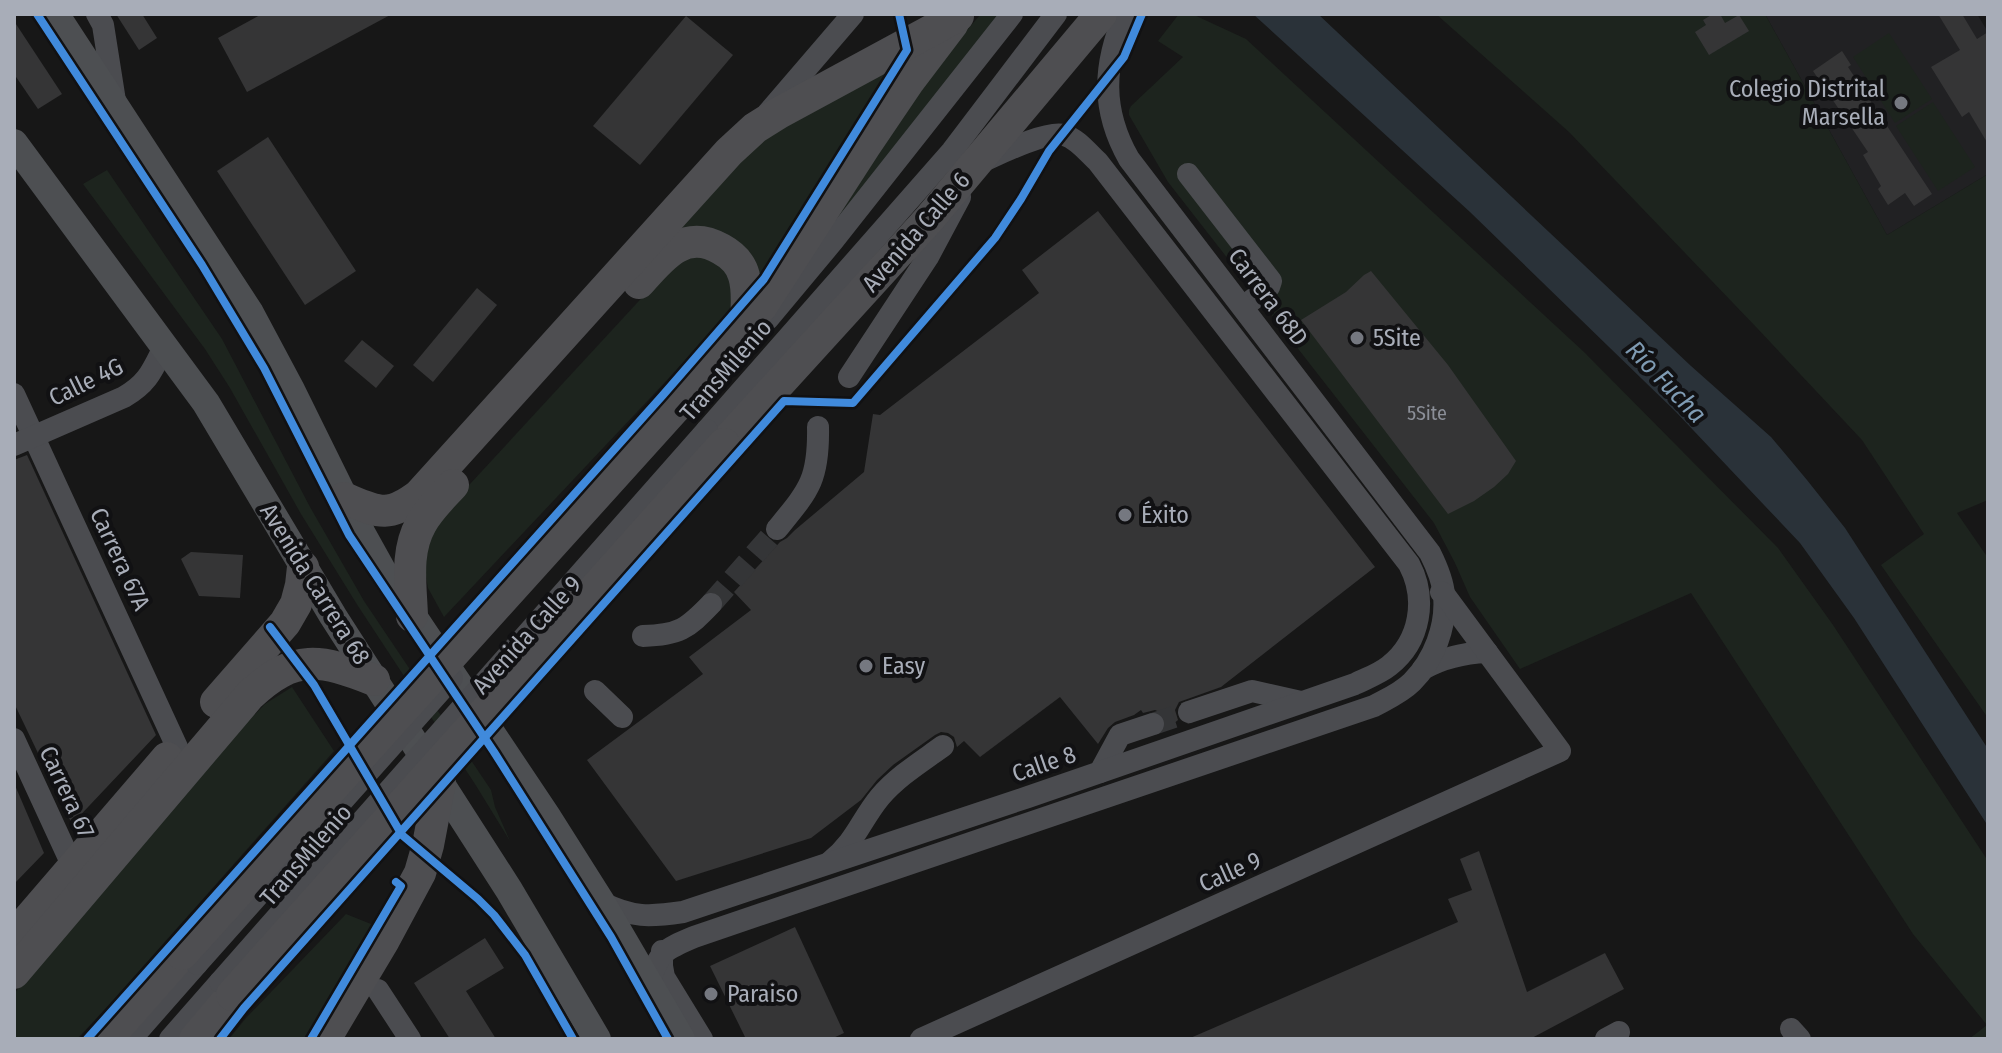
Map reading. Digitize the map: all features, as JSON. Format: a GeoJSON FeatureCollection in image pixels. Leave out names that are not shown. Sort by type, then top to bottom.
{"type":"FeatureCollection","features":[{"type":"Feature","properties":{"kind":"highway","name":"Avenida Calle 6"},"geometry":{"type":"LineString","coordinates":[[716,437],[904,248],[1101,14]]}},
{"type":"Feature","properties":{"kind":"highway"},"geometry":{"type":"LineString","coordinates":[[344,498],[374,510],[386,511],[400,508],[419,495],[729,152],[755,128],[958,15]]}},
{"type":"Feature","properties":{"kind":"highway"},"geometry":{"type":"LineString","coordinates":[[681,411],[779,281],[865,146],[958,15]]}},
{"type":"Feature","properties":{"kind":"highway"},"geometry":{"type":"LineString","coordinates":[[412,616],[411,551],[421,524],[661,258],[685,243],[700,241],[714,245],[737,260],[744,272],[747,288],[746,326]]}},
{"type":"Feature","properties":{"kind":"highway","name":"Avenida Calle 9"},"geometry":{"type":"LineString","coordinates":[[107,1039],[189,959],[681,411]]}},
{"type":"Feature","properties":{"kind":"highway","name":"Avenida Calle 9"},"geometry":{"type":"LineString","coordinates":[[212,1015],[716,437]]}},
{"type":"Feature","properties":{"kind":"highway"},"geometry":{"type":"LineString","coordinates":[[14,936],[285,623],[296,604],[303,567]]}},
{"type":"Feature","properties":{"kind":"highway"},"geometry":{"type":"LineString","coordinates":[[14,973],[261,685],[284,670],[310,663],[332,665],[374,680]]}},
{"type":"Feature","properties":{"kind":"highway"},"geometry":{"type":"LineString","coordinates":[[325,1039],[420,873],[440,782]]}},
{"type":"Feature","properties":{"kind":"highway"},"geometry":{"type":"LineString","coordinates":[[349,1039],[423,911],[420,873]]}},
{"type":"Feature","properties":{"kind":"main road"},"geometry":{"type":"LineString","coordinates":[[55,14],[250,313],[382,570],[546,815],[681,1039]]}},
{"type":"Feature","properties":{"kind":"main road","name":"Avenida Carrera 68"},"geometry":{"type":"LineString","coordinates":[[14,143],[206,403],[303,567],[531,926],[597,1039]]}},
{"type":"Feature","properties":{"kind":"street"},"geometry":{"type":"LineString","coordinates":[[97,14],[103,25],[117,110]]}},
{"type":"Feature","properties":{"kind":"street"},"geometry":{"type":"LineString","coordinates":[[755,128],[853,14]]}},
{"type":"Feature","properties":{"kind":"street","name":"TransMilenio"},"geometry":{"type":"LineString","coordinates":[[681,411],[833,241],[1012,14]]}},
{"type":"Feature","properties":{"kind":"street","name":"TransMilenio"},"geometry":{"type":"LineString","coordinates":[[716,437],[952,151],[1056,14]]}},
{"type":"Feature","properties":{"kind":"street","name":"Carrera 68D"},"geometry":{"type":"LineString","coordinates":[[1125,14],[1116,34],[1108,77],[1108,104],[1117,136],[1129,159],[1430,553],[1444,594]]}},
{"type":"Feature","properties":{"kind":"street","name":"Carrera 68D"},"geometry":{"type":"LineString","coordinates":[[976,164],[1050,135],[1062,134],[1098,162],[1413,571],[1444,594],[1560,751]]}},
{"type":"Feature","properties":{"kind":"street"},"geometry":{"type":"LineString","coordinates":[[849,377],[928,257],[976,164]]}},
{"type":"Feature","properties":{"kind":"street"},"geometry":{"type":"LineString","coordinates":[[1188,174],[1271,281],[1269,287],[1243,307]]}},
{"type":"Feature","properties":{"kind":"street","name":"Calle 4G"},"geometry":{"type":"LineString","coordinates":[[24,440],[140,388],[164,347]]}},
{"type":"Feature","properties":{"kind":"street","name":"Carrera 67A"},"geometry":{"type":"LineString","coordinates":[[14,394],[24,440],[177,747]]}},
{"type":"Feature","properties":{"kind":"street"},"geometry":{"type":"LineString","coordinates":[[777,529],[810,485],[816,471],[818,427]]}},
{"type":"Feature","properties":{"kind":"street","name":"Calle 8"},"geometry":{"type":"LineString","coordinates":[[601,902],[639,916],[683,912],[1355,684],[1390,665],[1412,638],[1420,603],[1413,571]]}},
{"type":"Feature","properties":{"kind":"street"},"geometry":{"type":"LineString","coordinates":[[661,954],[694,937],[1374,706],[1410,684],[1435,650],[1442,626],[1444,594]]}},
{"type":"Feature","properties":{"kind":"street"},"geometry":{"type":"LineString","coordinates":[[643,636],[673,634],[687,627],[711,604]]}},
{"type":"Feature","properties":{"kind":"street"},"geometry":{"type":"LineString","coordinates":[[1423,669],[1453,656],[1487,652]]}},
{"type":"Feature","properties":{"kind":"street"},"geometry":{"type":"LineString","coordinates":[[595,691],[622,717]]}},
{"type":"Feature","properties":{"kind":"street"},"geometry":{"type":"LineString","coordinates":[[1189,712],[1252,691],[1303,702]]}},
{"type":"Feature","properties":{"kind":"street"},"geometry":{"type":"LineString","coordinates":[[1100,772],[1120,735],[1153,724]]}},
{"type":"Feature","properties":{"kind":"street","name":"Carrera 67"},"geometry":{"type":"LineString","coordinates":[[14,739],[73,867]]}},
{"type":"Feature","properties":{"kind":"street"},"geometry":{"type":"LineString","coordinates":[[826,865],[849,845],[878,799],[895,781],[943,746]]}},
{"type":"Feature","properties":{"kind":"street","name":"Calle 9"},"geometry":{"type":"LineString","coordinates":[[921,1039],[1560,751]]}},
{"type":"Feature","properties":{"kind":"street"},"geometry":{"type":"LineString","coordinates":[[649,984],[668,932],[683,912]]}},
{"type":"Feature","properties":{"kind":"street"},"geometry":{"type":"LineString","coordinates":[[661,954],[664,977],[702,1039]]}},
{"type":"Feature","properties":{"kind":"street"},"geometry":{"type":"LineString","coordinates":[[131,1039],[189,959]]}},
{"type":"Feature","properties":{"kind":"street"},"geometry":{"type":"LineString","coordinates":[[378,990],[410,1039]]}},
{"type":"Feature","properties":{"kind":"street"},"geometry":{"type":"LineString","coordinates":[[170,1039],[212,1015]]}},
{"type":"Feature","properties":{"kind":"shaded area"},"geometry":{"type":"Polygon","coordinates":[[[981,14],[1000,14],[787,285],[914,91],[981,14]]]}},
{"type":"Feature","properties":{"kind":"shaded area"},"geometry":{"type":"Polygon","coordinates":[[[1179,14],[1192,14],[1246,39],[1584,352],[1778,548],[1833,625],[1988,861],[1988,1039],[1969,1039],[1987,1025],[1913,934],[1691,593],[1520,669],[1470,597],[1434,523],[1168,182],[1129,115],[1131,106],[1183,57],[1158,41],[1179,14]]]}},
{"type":"Feature","properties":{"kind":"shaded area"},"geometry":{"type":"Polygon","coordinates":[[[1436,14],[1765,14],[1887,235],[1988,174],[1988,500],[1957,513],[1988,558],[1988,718],[1881,565],[1924,534],[1862,440],[1569,132],[1436,14]]]}},
{"type":"Feature","properties":{"kind":"shaded area","name":"Colegio Distrital Marsella"},"geometry":{"type":"Polygon","coordinates":[[[1765,14],[1977,14],[1988,32],[1988,174],[1887,235],[1765,14]]]}},
{"type":"Feature","properties":{"kind":"shaded area"},"geometry":{"type":"Polygon","coordinates":[[[1889,33],[1932,99],[1895,123],[1853,57],[1889,33]]]}},
{"type":"Feature","properties":{"kind":"shaded area"},"geometry":{"type":"Polygon","coordinates":[[[893,63],[760,278],[667,236],[760,139],[893,63]]]}},
{"type":"Feature","properties":{"kind":"shaded area"},"geometry":{"type":"Polygon","coordinates":[[[1933,102],[1975,167],[1938,191],[1896,126],[1933,102]]]}},
{"type":"Feature","properties":{"kind":"shaded area"},"geometry":{"type":"Polygon","coordinates":[[[107,170],[222,339],[310,507],[364,601],[491,790],[510,841],[358,606],[205,349],[83,184],[107,170]]]}},
{"type":"Feature","properties":{"kind":"shaded area"},"geometry":{"type":"Polygon","coordinates":[[[704,253],[732,272],[734,302],[716,328],[444,617],[428,588],[425,571],[423,547],[434,523],[673,264],[704,253]]]}},
{"type":"Feature","properties":{"kind":"shaded area"},"geometry":{"type":"Polygon","coordinates":[[[292,687],[334,751],[77,1039],[14,1039],[14,994],[38,961],[224,746],[265,704],[292,687]]]}},
{"type":"Feature","properties":{"kind":"shaded area"},"geometry":{"type":"Polygon","coordinates":[[[346,914],[381,928],[315,1039],[229,1039],[246,1018],[346,914]]]}},
{"type":"Feature","properties":{"kind":"water","name":"Río Fucha"},"geometry":{"type":"Polygon","coordinates":[[[1253,14],[1318,14],[1691,366],[1771,437],[1845,528],[1988,749],[1988,826],[1854,618],[1800,543],[1676,412],[1470,212],[1253,14]]]}},
{"type":"Feature","properties":{"kind":"building"},"geometry":{"type":"Polygon","coordinates":[[[116,14],[142,14],[157,38],[139,50],[116,14]]]}},
{"type":"Feature","properties":{"kind":"building"},"geometry":{"type":"Polygon","coordinates":[[[262,14],[392,14],[247,92],[218,38],[262,14]]]}},
{"type":"Feature","properties":{"kind":"building"},"geometry":{"type":"Polygon","coordinates":[[[1720,14],[1725,23],[1739,15],[1749,31],[1709,55],[1695,32],[1706,25],[1703,20],[1720,14]]]}},
{"type":"Feature","properties":{"kind":"building"},"geometry":{"type":"Polygon","coordinates":[[[1938,14],[1962,14],[1977,39],[1988,32],[1988,144],[1969,112],[1962,117],[1931,67],[1960,50],[1938,14]]]}},
{"type":"Feature","properties":{"kind":"building"},"geometry":{"type":"Polygon","coordinates":[[[686,16],[733,55],[640,165],[593,126],[686,16]]]}},
{"type":"Feature","properties":{"kind":"building"},"geometry":{"type":"Polygon","coordinates":[[[14,21],[62,94],[38,109],[14,74],[14,21]]]}},
{"type":"Feature","properties":{"kind":"building"},"geometry":{"type":"Polygon","coordinates":[[[1842,51],[1851,65],[1848,67],[1932,194],[1914,206],[1905,193],[1888,205],[1863,155],[1868,152],[1813,71],[1842,51]]]}},
{"type":"Feature","properties":{"kind":"building"},"geometry":{"type":"Polygon","coordinates":[[[268,137],[356,271],[305,305],[217,171],[268,137]]]}},
{"type":"Feature","properties":{"kind":"building"},"geometry":{"type":"Polygon","coordinates":[[[1098,211],[1375,567],[1221,687],[1179,702],[1175,710],[1178,720],[1165,731],[1166,720],[1162,713],[1155,710],[1143,713],[1141,710],[1115,722],[1098,744],[1060,697],[980,757],[964,741],[957,747],[954,737],[941,732],[893,765],[861,800],[811,838],[676,881],[587,760],[703,674],[689,657],[751,610],[734,592],[780,542],[864,472],[873,414],[880,415],[1039,293],[1022,270],[1098,211]]]}},
{"type":"Feature","properties":{"kind":"building"},"geometry":{"type":"Polygon","coordinates":[[[1371,271],[1448,365],[1516,461],[1494,487],[1448,514],[1301,320],[1346,292],[1371,271]]]}},
{"type":"Feature","properties":{"kind":"building"},"geometry":{"type":"Polygon","coordinates":[[[477,288],[497,305],[433,382],[413,365],[477,288]]]}},
{"type":"Feature","properties":{"kind":"building"},"geometry":{"type":"Polygon","coordinates":[[[362,340],[394,366],[376,388],[344,361],[362,340]]]}},
{"type":"Feature","properties":{"kind":"building"},"geometry":{"type":"Polygon","coordinates":[[[27,455],[156,735],[72,824],[14,703],[14,460],[27,455]]]}},
{"type":"Feature","properties":{"kind":"building"},"geometry":{"type":"Polygon","coordinates":[[[191,552],[243,555],[240,598],[199,596],[181,559],[191,552]]]}},
{"type":"Feature","properties":{"kind":"building"},"geometry":{"type":"Polygon","coordinates":[[[14,783],[44,853],[14,884],[14,783]]]}},
{"type":"Feature","properties":{"kind":"building"},"geometry":{"type":"Polygon","coordinates":[[[1479,851],[1527,992],[1605,953],[1624,989],[1530,1039],[1188,1039],[1458,922],[1448,899],[1472,890],[1460,859],[1479,851]]]}},
{"type":"Feature","properties":{"kind":"building"},"geometry":{"type":"Polygon","coordinates":[[[795,927],[844,1033],[831,1039],[746,1039],[710,966],[795,927]]]}},
{"type":"Feature","properties":{"kind":"building"},"geometry":{"type":"Polygon","coordinates":[[[485,938],[504,968],[466,991],[496,1039],[450,1039],[414,983],[485,938]]]}},
{"type":"Feature","properties":{"kind":"tunnel"},"geometry":{"type":"LineString","coordinates":[[711,604],[777,529]]}},
{"type":"Feature","properties":{"kind":"tunnel"},"geometry":{"type":"LineString","coordinates":[[1153,724],[1189,712]]}},
{"type":"Feature","properties":{"kind":"cycle path"},"geometry":{"type":"LineString","coordinates":[[37,14],[202,265],[264,368],[349,535],[494,752],[611,937],[668,1039]]}},
{"type":"Feature","properties":{"kind":"cycle path"},"geometry":{"type":"LineString","coordinates":[[87,1039],[764,279],[907,50],[899,14]]}},
{"type":"Feature","properties":{"kind":"cycle path"},"geometry":{"type":"LineString","coordinates":[[220,1039],[244,1008],[784,401],[853,403],[995,238],[1049,151],[1124,57],[1142,14]]}},
{"type":"Feature","properties":{"kind":"cycle path"},"geometry":{"type":"LineString","coordinates":[[270,627],[314,685],[402,835],[494,915],[525,955],[573,1039]]}},
{"type":"Feature","properties":{"kind":"cycle path"},"geometry":{"type":"LineString","coordinates":[[311,1039],[401,886],[396,882]]}},
{"type":"Feature","properties":{"kind":"place","name":"Colegio Distrital Marsella"},"geometry":{"type":"Point","coordinates":[1901,103]}},
{"type":"Feature","properties":{"kind":"place","name":"5Site"},"geometry":{"type":"Point","coordinates":[1357,338]}},
{"type":"Feature","properties":{"kind":"place","name":"Éxito"},"geometry":{"type":"Point","coordinates":[1125,515]}},
{"type":"Feature","properties":{"kind":"place","name":"Easy"},"geometry":{"type":"Point","coordinates":[866,666]}},
{"type":"Feature","properties":{"kind":"place","name":"Paraiso"},"geometry":{"type":"Point","coordinates":[711,994]}}]}
